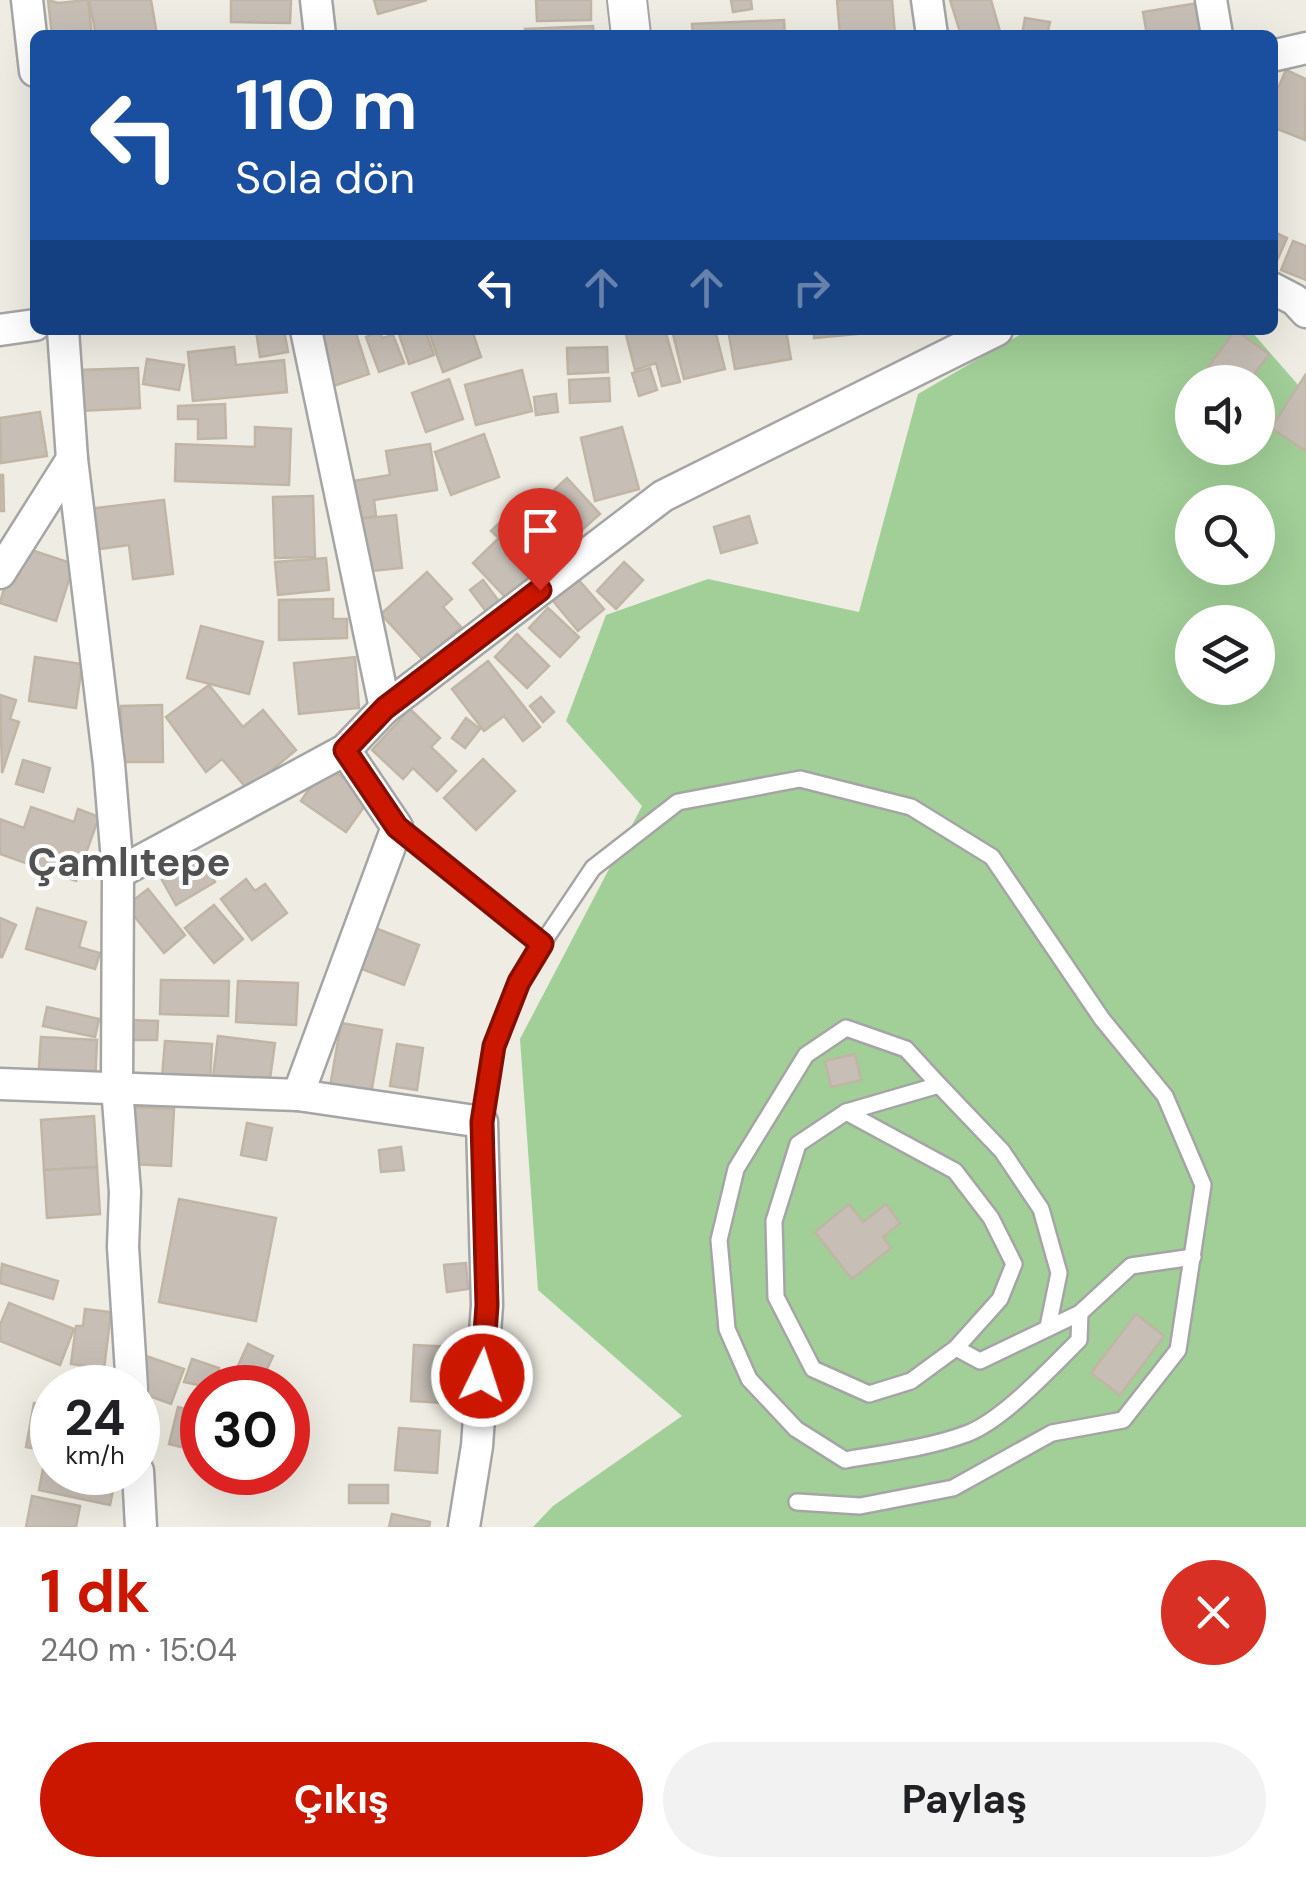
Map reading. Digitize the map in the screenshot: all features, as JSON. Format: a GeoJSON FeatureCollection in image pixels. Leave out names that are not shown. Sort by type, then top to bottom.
{"type":"FeatureCollection","features":[{"type":"Feature","properties":{"kind":"street"},"geometry":{"type":"LineString","coordinates":[[27,0],[30,30]]}},
{"type":"Feature","properties":{"kind":"street"},"geometry":{"type":"LineString","coordinates":[[316,0],[319,30]]}},
{"type":"Feature","properties":{"kind":"street"},"geometry":{"type":"LineString","coordinates":[[627,0],[630,30]]}},
{"type":"Feature","properties":{"kind":"street"},"geometry":{"type":"LineString","coordinates":[[927,0],[931,30]]}},
{"type":"Feature","properties":{"kind":"street"},"geometry":{"type":"LineString","coordinates":[[1212,0],[1216,30]]}},
{"type":"Feature","properties":{"kind":"street"},"geometry":{"type":"LineString","coordinates":[[1278,55],[1306,48]]}},
{"type":"Feature","properties":{"kind":"street"},"geometry":{"type":"LineString","coordinates":[[1278,291],[1295,300],[1306,312]]}},
{"type":"Feature","properties":{"kind":"street"},"geometry":{"type":"LineString","coordinates":[[0,330],[30,327]]}},
{"type":"Feature","properties":{"kind":"street"},"geometry":{"type":"LineString","coordinates":[[63,335],[72,459],[109,764],[118,873],[118,1087],[131,1365]]}},
{"type":"Feature","properties":{"kind":"street"},"geometry":{"type":"LineString","coordinates":[[307,335],[385,708]]}},
{"type":"Feature","properties":{"kind":"street"},"geometry":{"type":"LineString","coordinates":[[118,873],[345,750],[385,708],[663,496],[987,335]]}},
{"type":"Feature","properties":{"kind":"street"},"geometry":{"type":"LineString","coordinates":[[0,572],[72,459]]}},
{"type":"Feature","properties":{"kind":"street"},"geometry":{"type":"LineString","coordinates":[[298,1095],[397,827],[345,750]]}},
{"type":"Feature","properties":{"kind":"street"},"geometry":{"type":"LineString","coordinates":[[0,1084],[298,1095],[482,1122],[487,1305],[477,1446],[464,1527]]}},
{"type":"Feature","properties":{"kind":"street"},"geometry":{"type":"LineString","coordinates":[[139,1495],[141,1527]]}},
{"type":"Feature","properties":{"kind":"lane"},"geometry":{"type":"LineString","coordinates":[[482,1122],[494,1046],[519,982],[542,944],[594,868],[678,802],[800,779],[912,807],[992,857],[1102,1019],[1165,1096],[1203,1185],[1178,1350],[1124,1420],[1052,1433],[953,1488],[860,1506],[797,1502]]}},
{"type":"Feature","properties":{"kind":"lane"},"geometry":{"type":"LineString","coordinates":[[397,827],[542,944]]}},
{"type":"Feature","properties":{"kind":"lane"},"geometry":{"type":"LineString","coordinates":[[1048,1327],[1059,1273],[1041,1209],[1002,1151],[906,1049],[846,1028],[806,1055],[736,1168],[719,1240],[726,1329],[750,1379],[796,1430],[844,1460],[969,1433],[1028,1391],[1079,1340],[1080,1312]]}},
{"type":"Feature","properties":{"kind":"lane"},"geometry":{"type":"LineString","coordinates":[[846,1112],[955,1171],[992,1218],[1014,1264],[1000,1299],[956,1348],[912,1381],[869,1394],[813,1369],[776,1296],[774,1220],[798,1144],[846,1112],[939,1085]]}},
{"type":"Feature","properties":{"kind":"lane"},"geometry":{"type":"LineString","coordinates":[[956,1348],[980,1361],[1080,1312],[1132,1266],[1193,1257]]}},
{"type":"Feature","properties":{"kind":"green space"},"geometry":{"type":"Polygon","coordinates":[[[1019,335],[1255,335],[1306,394],[1306,1527],[533,1527],[553,1506],[682,1416],[538,1290],[520,1039],[642,806],[566,721],[606,615],[708,579],[859,612],[918,394],[1019,335]]]}},
{"type":"Feature","properties":{"kind":"building"},"geometry":{"type":"Polygon","coordinates":[[[48,0],[88,0],[91,30],[51,30],[48,0]]]}},
{"type":"Feature","properties":{"kind":"building"},"geometry":{"type":"Polygon","coordinates":[[[89,0],[151,0],[156,30],[95,30],[89,0]]]}},
{"type":"Feature","properties":{"kind":"building"},"geometry":{"type":"Polygon","coordinates":[[[231,0],[291,0],[290,23],[231,22],[231,0]]]}},
{"type":"Feature","properties":{"kind":"building"},"geometry":{"type":"Polygon","coordinates":[[[374,0],[427,0],[378,14],[374,0]]]}},
{"type":"Feature","properties":{"kind":"building"},"geometry":{"type":"Polygon","coordinates":[[[536,0],[591,0],[591,20],[537,21],[536,0]]]}},
{"type":"Feature","properties":{"kind":"building"},"geometry":{"type":"Polygon","coordinates":[[[731,0],[751,0],[752,9],[733,12],[731,0]]]}},
{"type":"Feature","properties":{"kind":"building"},"geometry":{"type":"Polygon","coordinates":[[[837,0],[892,0],[895,30],[840,30],[837,0]]]}},
{"type":"Feature","properties":{"kind":"building"},"geometry":{"type":"Polygon","coordinates":[[[950,0],[991,0],[1000,30],[959,30],[950,0]]]}},
{"type":"Feature","properties":{"kind":"building"},"geometry":{"type":"Polygon","coordinates":[[[1198,3],[1202,30],[1146,30],[1143,12],[1198,3]]]}},
{"type":"Feature","properties":{"kind":"building"},"geometry":{"type":"Polygon","coordinates":[[[1025,18],[1050,22],[1048,30],[1023,30],[1025,18]]]}},
{"type":"Feature","properties":{"kind":"building"},"geometry":{"type":"Polygon","coordinates":[[[784,20],[785,30],[693,30],[692,24],[784,20]]]}},
{"type":"Feature","properties":{"kind":"building"},"geometry":{"type":"Polygon","coordinates":[[[593,26],[593,30],[525,30],[593,26]]]}},
{"type":"Feature","properties":{"kind":"building"},"geometry":{"type":"Polygon","coordinates":[[[1286,70],[1306,79],[1305,140],[1278,129],[1279,86],[1286,70]]]}},
{"type":"Feature","properties":{"kind":"building"},"geometry":{"type":"Polygon","coordinates":[[[1278,234],[1287,238],[1278,258],[1278,234]]]}},
{"type":"Feature","properties":{"kind":"building"},"geometry":{"type":"Polygon","coordinates":[[[1293,241],[1306,246],[1306,280],[1281,270],[1293,241]]]}},
{"type":"Feature","properties":{"kind":"building"},"geometry":{"type":"Polygon","coordinates":[[[257,335],[285,335],[288,352],[260,357],[257,335]]]}},
{"type":"Feature","properties":{"kind":"building"},"geometry":{"type":"Polygon","coordinates":[[[309,335],[357,335],[369,374],[325,389],[309,335]]]}},
{"type":"Feature","properties":{"kind":"building"},"geometry":{"type":"Polygon","coordinates":[[[393,335],[404,363],[379,372],[366,337],[393,335]]]}},
{"type":"Feature","properties":{"kind":"building"},"geometry":{"type":"Polygon","coordinates":[[[399,335],[427,335],[434,355],[409,364],[399,335]]]}},
{"type":"Feature","properties":{"kind":"building"},"geometry":{"type":"Polygon","coordinates":[[[430,335],[474,335],[481,357],[443,372],[430,335]]]}},
{"type":"Feature","properties":{"kind":"building"},"geometry":{"type":"Polygon","coordinates":[[[626,335],[666,335],[680,382],[662,386],[656,363],[635,370],[626,335]]]}},
{"type":"Feature","properties":{"kind":"building"},"geometry":{"type":"Polygon","coordinates":[[[673,335],[716,335],[725,369],[684,379],[673,335]]]}},
{"type":"Feature","properties":{"kind":"building"},"geometry":{"type":"Polygon","coordinates":[[[729,335],[787,335],[791,359],[735,369],[729,335]]]}},
{"type":"Feature","properties":{"kind":"building"},"geometry":{"type":"Polygon","coordinates":[[[1231,335],[1242,335],[1269,354],[1261,365],[1210,365],[1231,335]]]}},
{"type":"Feature","properties":{"kind":"building"},"geometry":{"type":"Polygon","coordinates":[[[234,347],[236,365],[284,360],[287,392],[193,401],[188,352],[234,347]]]}},
{"type":"Feature","properties":{"kind":"building"},"geometry":{"type":"Polygon","coordinates":[[[607,347],[608,372],[568,374],[567,348],[607,347]]]}},
{"type":"Feature","properties":{"kind":"building"},"geometry":{"type":"Polygon","coordinates":[[[147,359],[184,365],[179,390],[143,384],[147,359]]]}},
{"type":"Feature","properties":{"kind":"building"},"geometry":{"type":"Polygon","coordinates":[[[138,368],[140,408],[80,411],[79,370],[138,368]]]}},
{"type":"Feature","properties":{"kind":"building"},"geometry":{"type":"Polygon","coordinates":[[[650,368],[657,390],[639,396],[632,373],[650,368]]]}},
{"type":"Feature","properties":{"kind":"building"},"geometry":{"type":"Polygon","coordinates":[[[522,370],[532,411],[476,425],[465,385],[522,370]]]}},
{"type":"Feature","properties":{"kind":"building"},"geometry":{"type":"Polygon","coordinates":[[[1306,374],[1306,451],[1275,431],[1275,422],[1306,374]]]}},
{"type":"Feature","properties":{"kind":"building"},"geometry":{"type":"Polygon","coordinates":[[[609,378],[610,401],[570,403],[569,380],[609,378]]]}},
{"type":"Feature","properties":{"kind":"building"},"geometry":{"type":"Polygon","coordinates":[[[449,379],[463,419],[426,432],[412,393],[449,379]]]}},
{"type":"Feature","properties":{"kind":"building"},"geometry":{"type":"Polygon","coordinates":[[[556,394],[558,412],[536,415],[534,397],[556,394]]]}},
{"type":"Feature","properties":{"kind":"building"},"geometry":{"type":"Polygon","coordinates":[[[225,404],[226,438],[198,439],[198,419],[178,419],[178,406],[225,404]]]}},
{"type":"Feature","properties":{"kind":"building"},"geometry":{"type":"Polygon","coordinates":[[[40,412],[47,456],[1,463],[0,418],[40,412]]]}},
{"type":"Feature","properties":{"kind":"building"},"geometry":{"type":"Polygon","coordinates":[[[255,427],[291,429],[289,485],[175,481],[176,444],[255,447],[255,427]]]}},
{"type":"Feature","properties":{"kind":"building"},"geometry":{"type":"Polygon","coordinates":[[[622,427],[639,489],[595,501],[581,438],[622,427]]]}},
{"type":"Feature","properties":{"kind":"building"},"geometry":{"type":"Polygon","coordinates":[[[484,434],[499,477],[451,495],[435,452],[484,434]]]}},
{"type":"Feature","properties":{"kind":"building"},"geometry":{"type":"Polygon","coordinates":[[[430,444],[437,490],[374,500],[376,516],[353,520],[347,482],[390,475],[386,451],[430,444]]]}},
{"type":"Feature","properties":{"kind":"building"},"geometry":{"type":"Polygon","coordinates":[[[3,475],[4,511],[0,511],[3,475]]]}},
{"type":"Feature","properties":{"kind":"building"},"geometry":{"type":"Polygon","coordinates":[[[567,478],[600,514],[574,537],[542,501],[567,478]]]}},
{"type":"Feature","properties":{"kind":"building"},"geometry":{"type":"Polygon","coordinates":[[[313,496],[315,557],[275,558],[273,497],[313,496]]]}},
{"type":"Feature","properties":{"kind":"building"},"geometry":{"type":"Polygon","coordinates":[[[164,500],[173,574],[133,579],[129,545],[92,550],[87,509],[164,500]]]}},
{"type":"Feature","properties":{"kind":"building"},"geometry":{"type":"Polygon","coordinates":[[[518,505],[560,550],[508,600],[473,563],[499,538],[491,531],[518,505]]]}},
{"type":"Feature","properties":{"kind":"building"},"geometry":{"type":"Polygon","coordinates":[[[396,515],[402,568],[362,572],[357,519],[396,515]]]}},
{"type":"Feature","properties":{"kind":"building"},"geometry":{"type":"Polygon","coordinates":[[[749,516],[757,543],[721,553],[714,527],[749,516]]]}},
{"type":"Feature","properties":{"kind":"building"},"geometry":{"type":"Polygon","coordinates":[[[16,545],[74,564],[56,621],[0,603],[16,545]]]}},
{"type":"Feature","properties":{"kind":"building"},"geometry":{"type":"Polygon","coordinates":[[[326,558],[329,590],[278,595],[275,562],[326,558]]]}},
{"type":"Feature","properties":{"kind":"building"},"geometry":{"type":"Polygon","coordinates":[[[624,562],[643,580],[616,609],[597,591],[624,562]]]}},
{"type":"Feature","properties":{"kind":"building"},"geometry":{"type":"Polygon","coordinates":[[[427,572],[452,599],[443,607],[461,627],[424,661],[381,614],[427,572]]]}},
{"type":"Feature","properties":{"kind":"building"},"geometry":{"type":"Polygon","coordinates":[[[578,579],[604,609],[578,631],[553,601],[578,579]]]}},
{"type":"Feature","properties":{"kind":"building"},"geometry":{"type":"Polygon","coordinates":[[[483,580],[501,604],[488,614],[470,590],[483,580]]]}},
{"type":"Feature","properties":{"kind":"building"},"geometry":{"type":"Polygon","coordinates":[[[333,599],[333,619],[347,619],[347,638],[279,640],[279,600],[333,599]]]}},
{"type":"Feature","properties":{"kind":"building"},"geometry":{"type":"Polygon","coordinates":[[[548,608],[579,637],[560,657],[529,628],[548,608]]]}},
{"type":"Feature","properties":{"kind":"building"},"geometry":{"type":"Polygon","coordinates":[[[201,626],[263,642],[249,694],[187,678],[201,626]]]}},
{"type":"Feature","properties":{"kind":"building"},"geometry":{"type":"Polygon","coordinates":[[[517,634],[549,666],[527,688],[495,657],[517,634]]]}},
{"type":"Feature","properties":{"kind":"building"},"geometry":{"type":"Polygon","coordinates":[[[35,657],[82,664],[76,708],[29,701],[35,657]]]}},
{"type":"Feature","properties":{"kind":"building"},"geometry":{"type":"Polygon","coordinates":[[[355,657],[359,708],[299,714],[294,663],[355,657]]]}},
{"type":"Feature","properties":{"kind":"building"},"geometry":{"type":"Polygon","coordinates":[[[488,661],[540,727],[523,741],[504,716],[484,731],[452,689],[488,661]]]}},
{"type":"Feature","properties":{"kind":"building"},"geometry":{"type":"Polygon","coordinates":[[[209,685],[243,727],[263,710],[296,750],[248,790],[222,759],[206,772],[166,717],[209,685]]]}},
{"type":"Feature","properties":{"kind":"building"},"geometry":{"type":"Polygon","coordinates":[[[0,695],[16,700],[10,719],[19,722],[2,773],[0,695]]]}},
{"type":"Feature","properties":{"kind":"building"},"geometry":{"type":"Polygon","coordinates":[[[541,697],[554,712],[543,722],[530,706],[541,697]]]}},
{"type":"Feature","properties":{"kind":"building"},"geometry":{"type":"Polygon","coordinates":[[[162,705],[163,762],[122,762],[121,706],[162,705]]]}},
{"type":"Feature","properties":{"kind":"building"},"geometry":{"type":"Polygon","coordinates":[[[410,709],[440,738],[431,747],[456,771],[437,791],[413,768],[403,779],[372,750],[410,709]]]}},
{"type":"Feature","properties":{"kind":"building"},"geometry":{"type":"Polygon","coordinates":[[[466,718],[480,729],[465,748],[452,738],[466,718]]]}},
{"type":"Feature","properties":{"kind":"building"},"geometry":{"type":"Polygon","coordinates":[[[483,759],[515,791],[476,830],[444,798],[483,759]]]}},
{"type":"Feature","properties":{"kind":"building"},"geometry":{"type":"Polygon","coordinates":[[[23,760],[50,768],[43,792],[16,784],[23,760]]]}},
{"type":"Feature","properties":{"kind":"building"},"geometry":{"type":"Polygon","coordinates":[[[325,765],[371,797],[346,832],[301,801],[325,765]]]}},
{"type":"Feature","properties":{"kind":"building"},"geometry":{"type":"Polygon","coordinates":[[[31,807],[74,822],[78,809],[99,817],[76,881],[0,854],[0,819],[24,828],[31,807]]]}},
{"type":"Feature","properties":{"kind":"building"},"geometry":{"type":"Polygon","coordinates":[[[201,857],[215,882],[176,905],[162,880],[201,857]]]}},
{"type":"Feature","properties":{"kind":"building"},"geometry":{"type":"Polygon","coordinates":[[[246,879],[255,891],[265,884],[287,913],[252,940],[221,899],[246,879]]]}},
{"type":"Feature","properties":{"kind":"building"},"geometry":{"type":"Polygon","coordinates":[[[148,889],[185,935],[164,953],[126,906],[148,889]]]}},
{"type":"Feature","properties":{"kind":"building"},"geometry":{"type":"Polygon","coordinates":[[[214,905],[243,939],[214,963],[185,928],[214,905]]]}},
{"type":"Feature","properties":{"kind":"building"},"geometry":{"type":"Polygon","coordinates":[[[37,908],[86,922],[79,947],[100,953],[95,969],[26,949],[37,908]]]}},
{"type":"Feature","properties":{"kind":"building"},"geometry":{"type":"Polygon","coordinates":[[[0,918],[16,925],[2,957],[0,957],[0,918]]]}},
{"type":"Feature","properties":{"kind":"building"},"geometry":{"type":"Polygon","coordinates":[[[370,926],[419,945],[404,985],[354,966],[370,926]]]}},
{"type":"Feature","properties":{"kind":"building"},"geometry":{"type":"Polygon","coordinates":[[[161,980],[229,981],[228,1016],[160,1014],[161,980]]]}},
{"type":"Feature","properties":{"kind":"building"},"geometry":{"type":"Polygon","coordinates":[[[238,981],[298,983],[296,1025],[236,1022],[238,981]]]}},
{"type":"Feature","properties":{"kind":"building"},"geometry":{"type":"Polygon","coordinates":[[[47,1007],[99,1019],[95,1037],[43,1026],[47,1007]]]}},
{"type":"Feature","properties":{"kind":"building"},"geometry":{"type":"Polygon","coordinates":[[[129,1020],[158,1021],[157,1040],[128,1040],[129,1020]]]}},
{"type":"Feature","properties":{"kind":"building"},"geometry":{"type":"Polygon","coordinates":[[[341,1023],[382,1030],[371,1094],[330,1087],[341,1023]]]}},
{"type":"Feature","properties":{"kind":"building"},"geometry":{"type":"Polygon","coordinates":[[[218,1036],[275,1043],[268,1093],[212,1085],[218,1036]]]}},
{"type":"Feature","properties":{"kind":"building"},"geometry":{"type":"Polygon","coordinates":[[[41,1037],[97,1040],[95,1084],[38,1081],[41,1037]]]}},
{"type":"Feature","properties":{"kind":"building"},"geometry":{"type":"Polygon","coordinates":[[[165,1041],[212,1044],[210,1081],[162,1078],[165,1041]]]}},
{"type":"Feature","properties":{"kind":"building"},"geometry":{"type":"Polygon","coordinates":[[[397,1044],[423,1048],[417,1090],[390,1086],[397,1044]]]}},
{"type":"Feature","properties":{"kind":"building"},"geometry":{"type":"Polygon","coordinates":[[[855,1054],[861,1080],[831,1087],[825,1061],[855,1054]]]}},
{"type":"Feature","properties":{"kind":"building"},"geometry":{"type":"Polygon","coordinates":[[[135,1107],[174,1109],[171,1166],[131,1164],[135,1107]]]}},
{"type":"Feature","properties":{"kind":"building"},"geometry":{"type":"Polygon","coordinates":[[[94,1116],[97,1167],[44,1170],[41,1120],[94,1116]]]}},
{"type":"Feature","properties":{"kind":"building"},"geometry":{"type":"Polygon","coordinates":[[[247,1123],[272,1128],[266,1160],[241,1155],[247,1123]]]}},
{"type":"Feature","properties":{"kind":"building"},"geometry":{"type":"Polygon","coordinates":[[[401,1147],[404,1170],[381,1172],[379,1150],[401,1147]]]}},
{"type":"Feature","properties":{"kind":"building"},"geometry":{"type":"Polygon","coordinates":[[[97,1167],[100,1214],[47,1218],[44,1170],[97,1167]]]}},
{"type":"Feature","properties":{"kind":"building"},"geometry":{"type":"Polygon","coordinates":[[[179,1199],[276,1218],[256,1321],[159,1302],[179,1199]]]}},
{"type":"Feature","properties":{"kind":"building"},"geometry":{"type":"Polygon","coordinates":[[[849,1204],[863,1222],[886,1204],[900,1223],[883,1237],[891,1248],[852,1279],[815,1232],[849,1204]]]}},
{"type":"Feature","properties":{"kind":"building"},"geometry":{"type":"Polygon","coordinates":[[[466,1263],[468,1289],[447,1292],[444,1265],[466,1263]]]}},
{"type":"Feature","properties":{"kind":"building"},"geometry":{"type":"Polygon","coordinates":[[[2,1264],[58,1281],[53,1299],[0,1283],[2,1264]]]}},
{"type":"Feature","properties":{"kind":"building"},"geometry":{"type":"Polygon","coordinates":[[[9,1303],[74,1329],[60,1365],[0,1341],[0,1325],[9,1303]]]}},
{"type":"Feature","properties":{"kind":"building"},"geometry":{"type":"Polygon","coordinates":[[[85,1309],[111,1312],[104,1365],[71,1364],[76,1326],[83,1326],[85,1309]]]}},
{"type":"Feature","properties":{"kind":"building"},"geometry":{"type":"Polygon","coordinates":[[[1136,1314],[1164,1336],[1120,1395],[1091,1373],[1136,1314]]]}},
{"type":"Feature","properties":{"kind":"building"},"geometry":{"type":"Polygon","coordinates":[[[248,1344],[273,1356],[269,1365],[238,1365],[248,1344]]]}},
{"type":"Feature","properties":{"kind":"building"},"geometry":{"type":"Polygon","coordinates":[[[414,1345],[476,1348],[474,1394],[446,1393],[446,1403],[411,1401],[414,1345]]]}},
{"type":"Feature","properties":{"kind":"building"},"geometry":{"type":"Polygon","coordinates":[[[146,1356],[180,1368],[171,1404],[160,1400],[160,1365],[143,1365],[146,1356]]]}},
{"type":"Feature","properties":{"kind":"building"},"geometry":{"type":"Polygon","coordinates":[[[178,1407],[180,1408],[180,1447],[169,1444],[178,1407]]]}},
{"type":"Feature","properties":{"kind":"building"},"geometry":{"type":"Polygon","coordinates":[[[399,1428],[440,1431],[437,1473],[395,1470],[399,1428]]]}},
{"type":"Feature","properties":{"kind":"building"},"geometry":{"type":"Polygon","coordinates":[[[349,1485],[388,1485],[388,1503],[349,1503],[349,1485]]]}},
{"type":"Feature","properties":{"kind":"building"},"geometry":{"type":"Polygon","coordinates":[[[63,1495],[112,1495],[110,1505],[63,1495]]]}},
{"type":"Feature","properties":{"kind":"building"},"geometry":{"type":"Polygon","coordinates":[[[32,1496],[80,1506],[76,1527],[26,1527],[32,1496]]]}},
{"type":"Feature","properties":{"kind":"building"},"geometry":{"type":"Polygon","coordinates":[[[392,1514],[430,1522],[429,1527],[389,1527],[392,1514]]]}},
{"type":"Feature","properties":{"kind":"district","name":"Çamlıtepe"},"geometry":{"type":"Point","coordinates":[129,862]}},
{"type":"Feature","properties":{"kind":"route"},"geometry":{"type":"LineString","coordinates":[[482,1376],[487,1305],[482,1122],[494,1046],[519,982],[542,944],[397,827],[345,750],[385,708],[540,590]]}}]}
